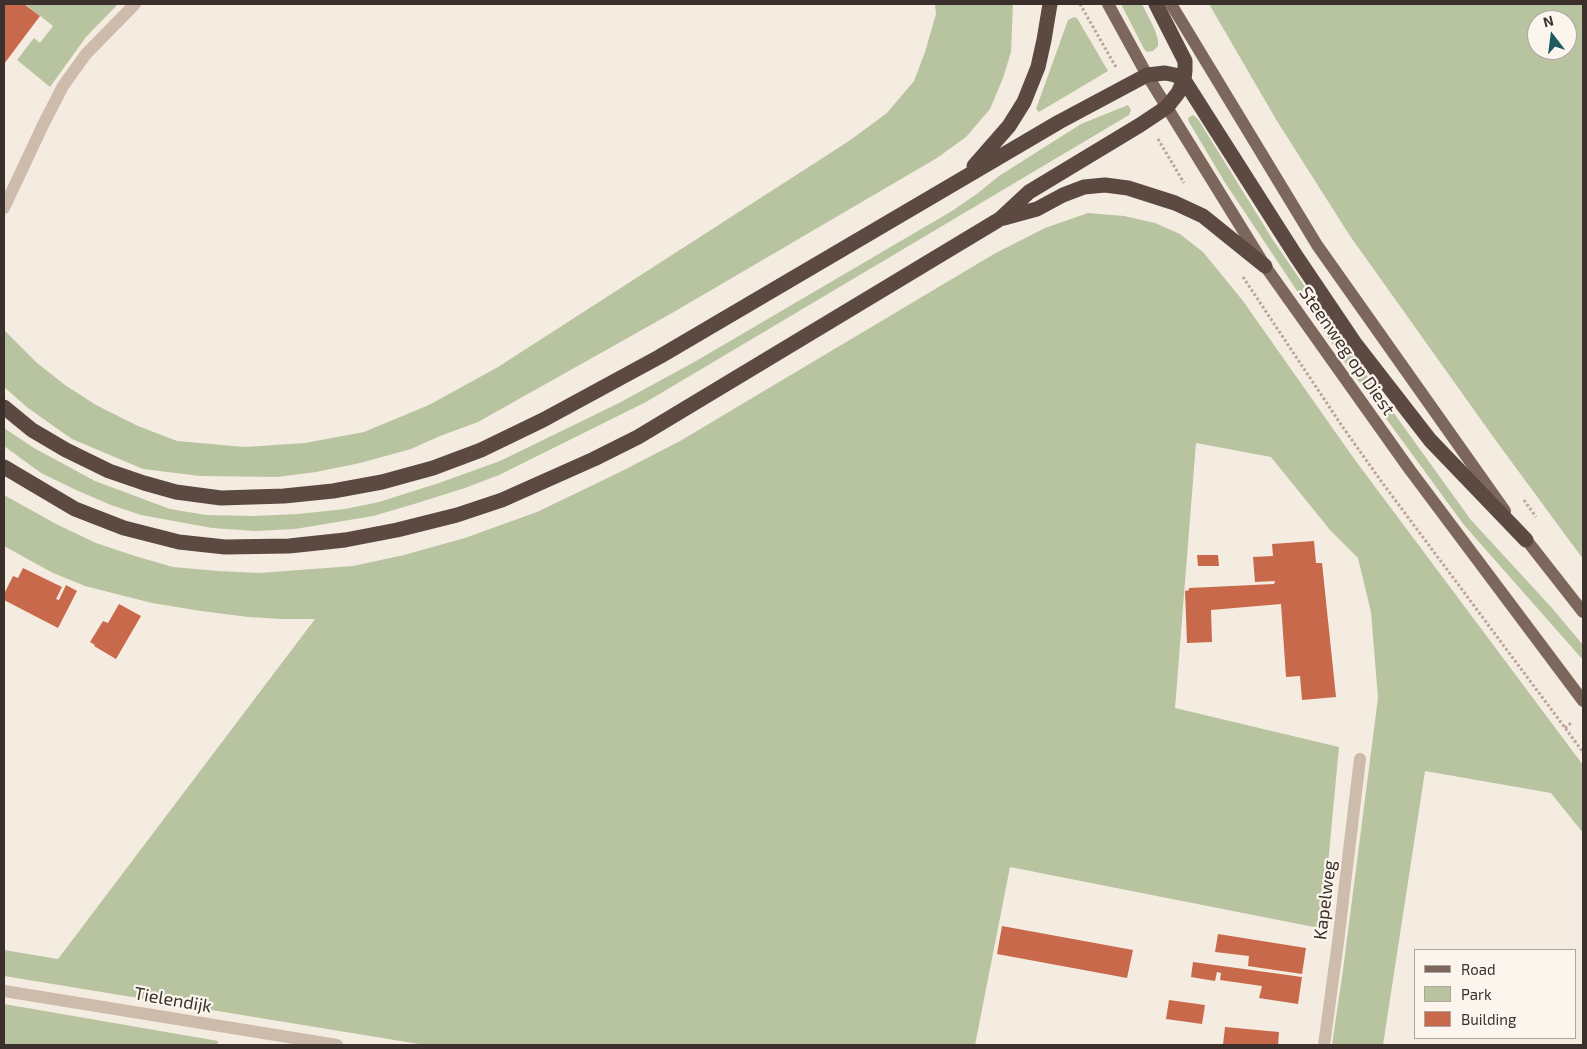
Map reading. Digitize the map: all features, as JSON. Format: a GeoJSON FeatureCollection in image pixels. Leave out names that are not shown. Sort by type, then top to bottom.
{"type":"FeatureCollection","features":[{"type":"Feature","properties":{"kind":"highway"},"geometry":{"type":"LineString","coordinates":[[963,178],[1009,126],[1024,102],[1038,67],[1050,4]]}},
{"type":"Feature","properties":{"kind":"highway"},"geometry":{"type":"LineString","coordinates":[[4,467],[75,509],[124,528],[179,542],[225,547],[289,546],[345,540],[397,530],[457,515],[502,500],[594,459],[646,432],[1000,219],[1029,192],[1167,107],[1178,94],[1184,80],[1185,61],[1156,4]]}},
{"type":"Feature","properties":{"kind":"highway"},"geometry":{"type":"LineString","coordinates":[[4,407],[32,430],[66,450],[109,471],[144,484],[176,492],[221,498],[284,496],[333,491],[382,482],[433,468],[481,450],[543,420],[659,357],[1058,122],[1147,75],[1165,73],[1175,75],[1184,80],[1296,256],[1354,342],[1430,440],[1526,540]]}},
{"type":"Feature","properties":{"kind":"highway"},"geometry":{"type":"LineString","coordinates":[[1000,219],[1036,209],[1063,195],[1084,188],[1105,185],[1128,188],[1175,203],[1203,216],[1265,266]]}},
{"type":"Feature","properties":{"kind":"main road","name":"Steenweg op Diest"},"geometry":{"type":"LineString","coordinates":[[1108,4],[1147,75],[1265,266],[1410,470],[1583,701]]}},
{"type":"Feature","properties":{"kind":"main road","name":"Steenweg op Diest"},"geometry":{"type":"LineString","coordinates":[[1171,4],[1317,245],[1526,540],[1583,612]]}},
{"type":"Feature","properties":{"kind":"street"},"geometry":{"type":"LineString","coordinates":[[4,208],[63,86],[86,54],[135,4]]}},
{"type":"Feature","properties":{"kind":"street","name":"Kapelweg"},"geometry":{"type":"LineString","coordinates":[[1324,1045],[1360,759]]}},
{"type":"Feature","properties":{"kind":"street","name":"Tielendijk"},"geometry":{"type":"LineString","coordinates":[[4,991],[337,1045]]}},
{"type":"Feature","properties":{"kind":"path"},"geometry":{"type":"LineString","coordinates":[[1521,496],[1538,519]]}},
{"type":"Feature","properties":{"kind":"path"},"geometry":{"type":"LineString","coordinates":[[1565,728],[1571,723]]}},
{"type":"Feature","properties":{"kind":"green space"},"geometry":{"type":"Polygon","coordinates":[[[25,4],[118,4],[86,37],[50,87],[17,60],[34,38],[40,43],[53,26],[25,4]]]}},
{"type":"Feature","properties":{"kind":"green space"},"geometry":{"type":"Polygon","coordinates":[[[935,4],[1013,4],[1011,52],[1003,78],[990,109],[966,137],[937,158],[672,313],[478,422],[411,449],[360,463],[316,472],[277,477],[200,476],[143,469],[72,439],[28,408],[4,387],[4,330],[37,363],[65,385],[96,405],[138,426],[177,441],[245,447],[305,443],[364,432],[429,405],[498,367],[849,141],[887,113],[914,81],[936,14],[935,4]]]}},
{"type":"Feature","properties":{"kind":"green space"},"geometry":{"type":"Polygon","coordinates":[[[1121,4],[1142,4],[1158,40],[1158,46],[1153,51],[1147,52],[1144,49],[1121,4]]]}},
{"type":"Feature","properties":{"kind":"green space"},"geometry":{"type":"Polygon","coordinates":[[[1209,4],[1583,4],[1583,559],[1494,438],[1350,236],[1277,121],[1209,4]]]}},
{"type":"Feature","properties":{"kind":"green space"},"geometry":{"type":"Polygon","coordinates":[[[1074,17],[1077,18],[1108,71],[1039,112],[1036,109],[1068,20],[1074,17]]]}},
{"type":"Feature","properties":{"kind":"green space"},"geometry":{"type":"Polygon","coordinates":[[[1128,105],[1131,110],[1129,115],[646,402],[499,475],[414,504],[373,516],[295,529],[255,531],[212,528],[141,515],[111,505],[41,473],[4,446],[4,428],[34,448],[95,481],[170,509],[206,515],[253,516],[298,514],[345,509],[379,502],[500,461],[619,403],[696,361],[952,211],[999,176],[1081,124],[1128,105]]]}},
{"type":"Feature","properties":{"kind":"green space"},"geometry":{"type":"Polygon","coordinates":[[[1193,115],[1198,119],[1273,240],[1349,351],[1471,520],[1552,608],[1583,645],[1583,660],[1464,525],[1341,357],[1224,181],[1189,122],[1188,118],[1193,115]]]}},
{"type":"Feature","properties":{"kind":"green space"},"geometry":{"type":"Polygon","coordinates":[[[1088,213],[1124,216],[1155,223],[1180,234],[1203,252],[1243,301],[1355,460],[1583,765],[1583,833],[1551,793],[1425,771],[1383,1045],[1332,1045],[1378,698],[1371,612],[1358,558],[1330,530],[1271,457],[1196,443],[1175,708],[1339,747],[1326,885],[1319,928],[1010,867],[975,1045],[425,1045],[4,976],[4,950],[58,959],[315,619],[248,617],[201,611],[152,603],[85,586],[51,572],[4,546],[4,495],[56,524],[96,543],[173,567],[259,573],[353,566],[404,555],[465,538],[537,512],[620,472],[680,441],[994,254],[1045,228],[1088,213]]]}},
{"type":"Feature","properties":{"kind":"green space"},"geometry":{"type":"Polygon","coordinates":[[[4,1004],[218,1041],[217,1045],[4,1045],[4,1004]]]}},
{"type":"Feature","properties":{"kind":"building"},"geometry":{"type":"Polygon","coordinates":[[[4,4],[24,4],[40,16],[4,64],[4,4]]]}},
{"type":"Feature","properties":{"kind":"building"},"geometry":{"type":"Polygon","coordinates":[[[1314,541],[1316,563],[1322,563],[1336,697],[1302,700],[1300,676],[1286,677],[1281,604],[1211,610],[1212,642],[1187,643],[1185,591],[1189,590],[1189,588],[1274,584],[1275,581],[1255,582],[1253,557],[1273,556],[1272,544],[1314,541]]]}},
{"type":"Feature","properties":{"kind":"building"},"geometry":{"type":"Polygon","coordinates":[[[1197,555],[1218,555],[1219,566],[1198,566],[1197,555]]]}},
{"type":"Feature","properties":{"kind":"building"},"geometry":{"type":"Polygon","coordinates":[[[23,568],[62,587],[56,599],[59,600],[66,585],[77,591],[58,628],[4,600],[4,594],[13,576],[18,578],[23,568]]]}},
{"type":"Feature","properties":{"kind":"building"},"geometry":{"type":"Polygon","coordinates":[[[119,604],[141,616],[116,659],[90,642],[103,621],[108,623],[119,604]]]}},
{"type":"Feature","properties":{"kind":"building"},"geometry":{"type":"Polygon","coordinates":[[[1002,926],[1133,950],[1127,978],[997,954],[1002,926]]]}},
{"type":"Feature","properties":{"kind":"building"},"geometry":{"type":"Polygon","coordinates":[[[1218,934],[1306,948],[1302,974],[1248,966],[1249,956],[1215,952],[1218,934]]]}},
{"type":"Feature","properties":{"kind":"building"},"geometry":{"type":"Polygon","coordinates":[[[1193,962],[1302,977],[1298,1004],[1259,998],[1262,986],[1220,980],[1221,973],[1217,972],[1215,981],[1191,977],[1193,962]]]}},
{"type":"Feature","properties":{"kind":"building"},"geometry":{"type":"Polygon","coordinates":[[[1169,1000],[1205,1005],[1202,1024],[1166,1019],[1169,1000]]]}},
{"type":"Feature","properties":{"kind":"building"},"geometry":{"type":"Polygon","coordinates":[[[1225,1027],[1279,1032],[1278,1045],[1223,1045],[1225,1027]]]}}]}
